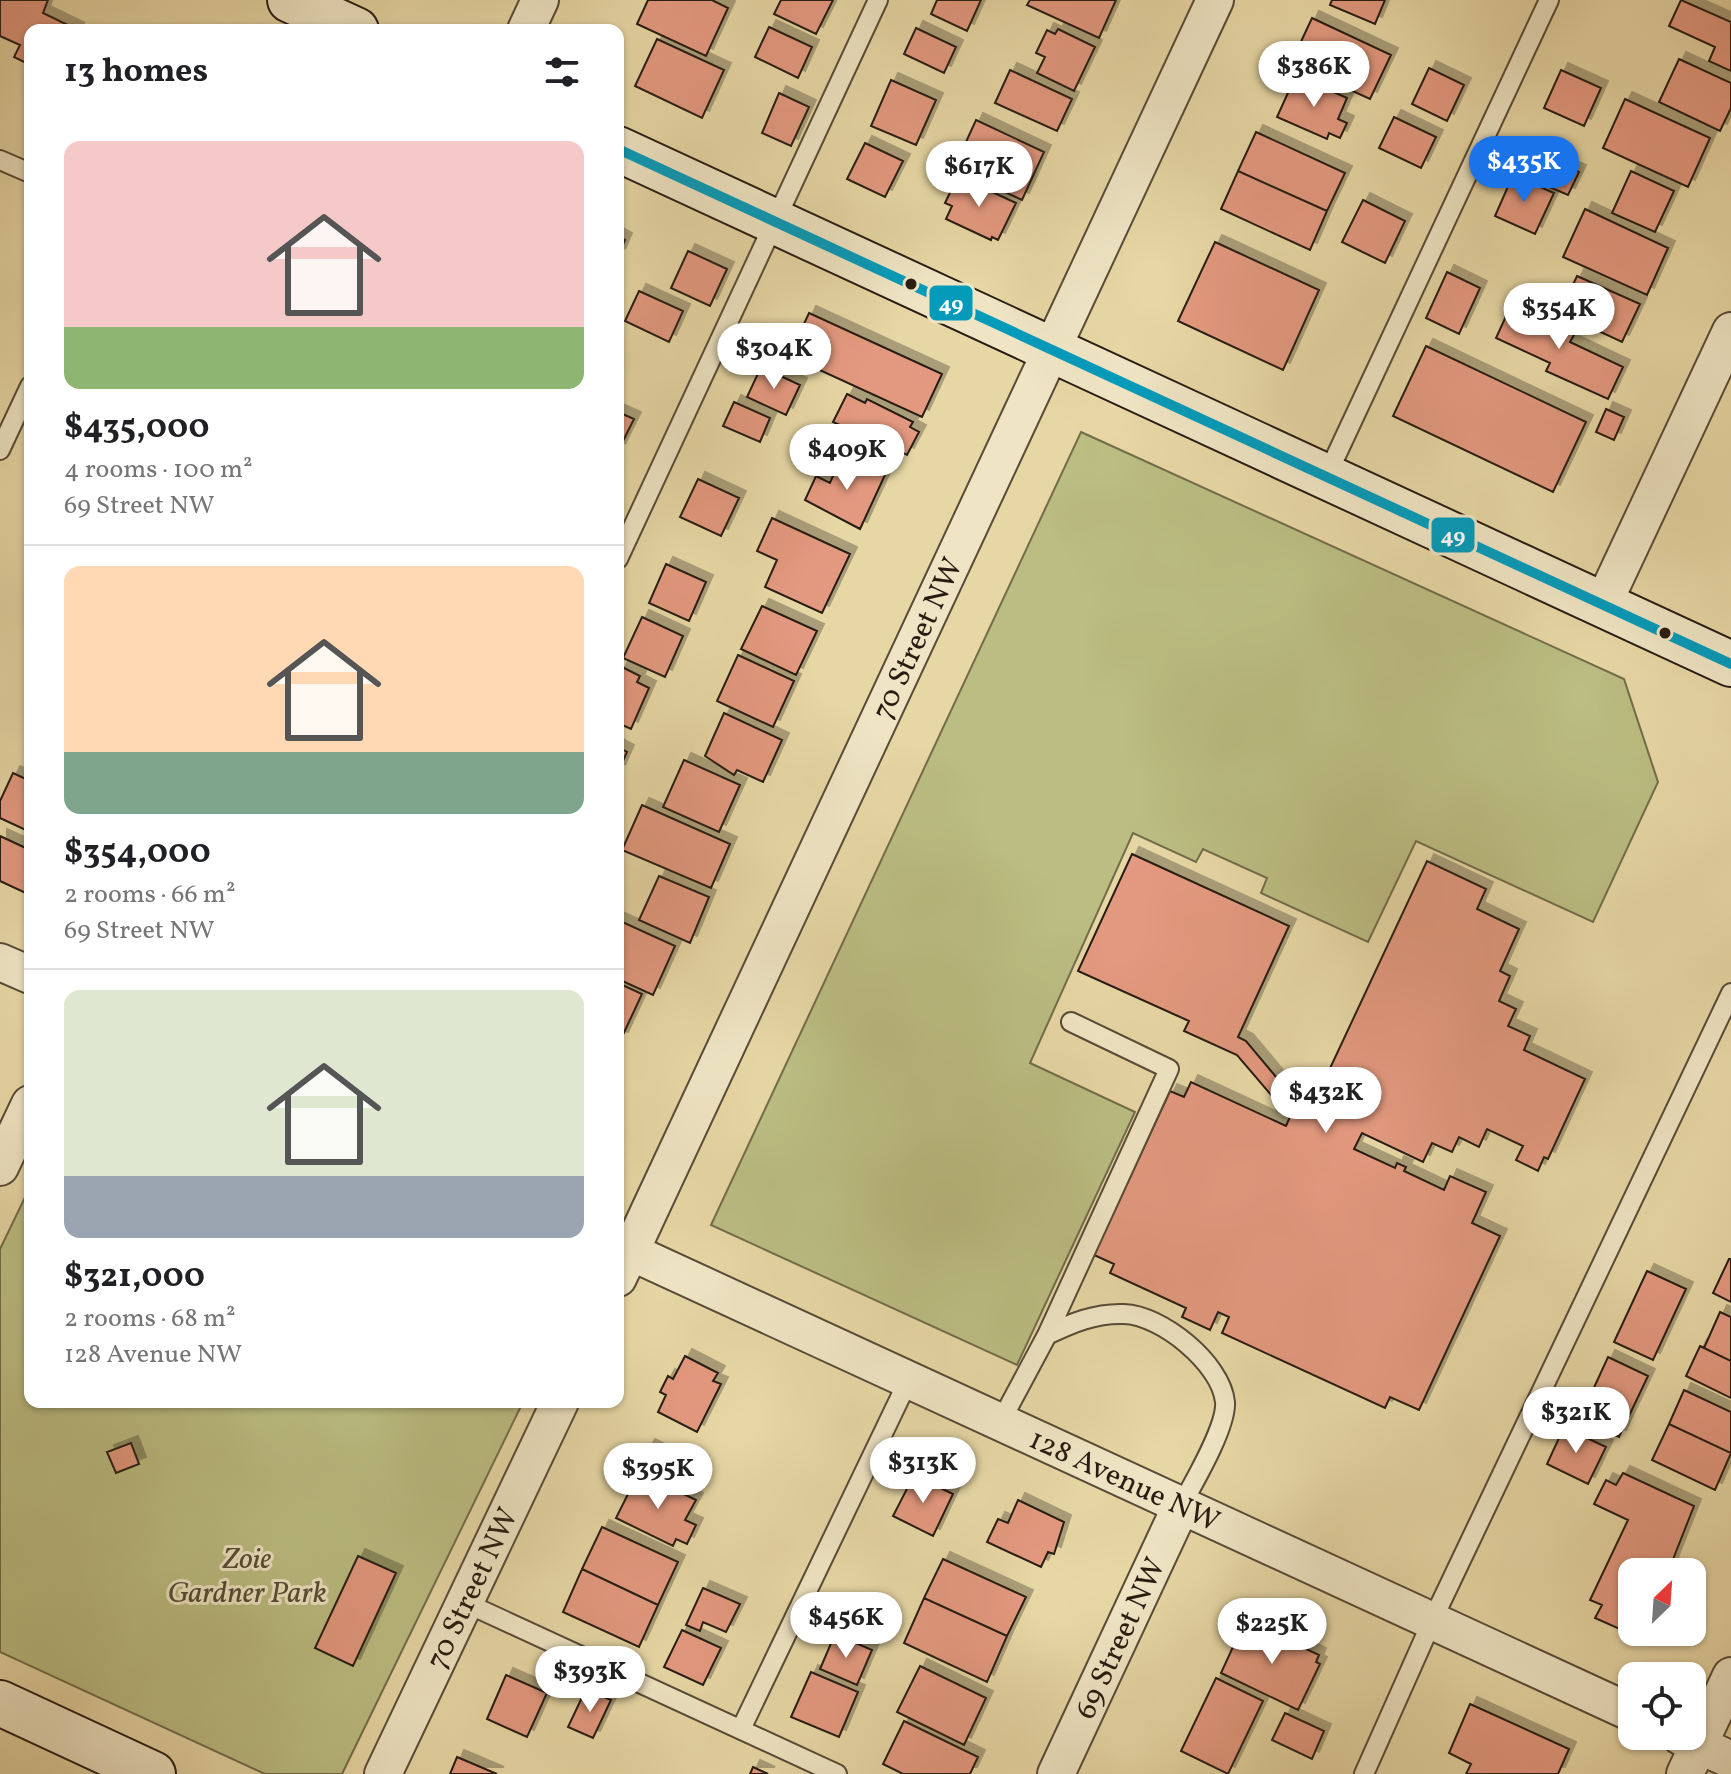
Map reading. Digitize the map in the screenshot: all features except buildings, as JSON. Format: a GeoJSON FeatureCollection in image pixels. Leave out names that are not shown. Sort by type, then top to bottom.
{"type":"FeatureCollection","features":[{"type":"Feature","properties":{"kind":"street"},"geometry":{"type":"LineString","coordinates":[[290,0],[343,24]]}},
{"type":"Feature","properties":{"kind":"street"},"geometry":{"type":"LineString","coordinates":[[529,24],[540,0]]}},
{"type":"Feature","properties":{"kind":"street","name":"70 Street NW"},"geometry":{"type":"LineString","coordinates":[[624,1254],[1215,0]]}},
{"type":"Feature","properties":{"kind":"street"},"geometry":{"type":"LineString","coordinates":[[624,152],[1731,664]]}},
{"type":"Feature","properties":{"kind":"street"},"geometry":{"type":"LineString","coordinates":[[1603,604],[1731,331]]}},
{"type":"Feature","properties":{"kind":"street"},"geometry":{"type":"LineString","coordinates":[[0,962],[24,972]]}},
{"type":"Feature","properties":{"kind":"street"},"geometry":{"type":"LineString","coordinates":[[0,1167],[24,1117]]}},
{"type":"Feature","properties":{"kind":"street","name":"128 Avenue NW"},"geometry":{"type":"LineString","coordinates":[[624,1259],[909,1379],[1618,1706]]}},
{"type":"Feature","properties":{"kind":"street","name":"70 Street NW"},"geometry":{"type":"LineString","coordinates":[[383,1774],[557,1408]]}},
{"type":"Feature","properties":{"kind":"street","name":"69 Street NW"},"geometry":{"type":"LineString","coordinates":[[1056,1774],[1182,1504]]}},
{"type":"Feature","properties":{"kind":"street"},"geometry":{"type":"LineString","coordinates":[[1699,1754],[1731,1676]]}},
{"type":"Feature","properties":{"kind":"street"},"geometry":{"type":"LineString","coordinates":[[0,1703],[105,1764],[153,1774]]}},
{"type":"Feature","properties":{"kind":"lane"},"geometry":{"type":"LineString","coordinates":[[624,546],[878,0]]}},
{"type":"Feature","properties":{"kind":"lane"},"geometry":{"type":"LineString","coordinates":[[1327,475],[1549,0]]}},
{"type":"Feature","properties":{"kind":"lane"},"geometry":{"type":"LineString","coordinates":[[0,160],[24,170]]}},
{"type":"Feature","properties":{"kind":"lane"},"geometry":{"type":"LineString","coordinates":[[0,450],[24,399]]}},
{"type":"Feature","properties":{"kind":"lane"},"geometry":{"type":"LineString","coordinates":[[1364,1774],[1433,1619],[1731,993]]}},
{"type":"Feature","properties":{"kind":"lane"},"geometry":{"type":"LineString","coordinates":[[1001,1421],[1047,1335],[1169,1069],[1071,1022]]}},
{"type":"Feature","properties":{"kind":"lane"},"geometry":{"type":"LineString","coordinates":[[1047,1335],[1083,1318],[1126,1313],[1180,1336],[1212,1368],[1225,1403],[1209,1455],[1182,1504]]}},
{"type":"Feature","properties":{"kind":"lane"},"geometry":{"type":"LineString","coordinates":[[741,1729],[909,1379]]}},
{"type":"Feature","properties":{"kind":"lane"},"geometry":{"type":"LineString","coordinates":[[466,1603],[837,1774]]}},
{"type":"Feature","properties":{"kind":"green space"},"geometry":{"type":"Polygon","coordinates":[[[1081,432],[1624,679],[1658,782],[1593,922],[1416,841],[1368,942],[1261,893],[1267,878],[1203,849],[1196,862],[1133,833],[1030,1063],[1135,1112],[1017,1365],[711,1225],[1081,432]]]}},
{"type":"Feature","properties":{"kind":"green space","name":"Zoie Gardner Park"},"geometry":{"type":"Polygon","coordinates":[[[24,1199],[24,1408],[520,1408],[342,1774],[265,1774],[0,1652],[0,1249],[24,1199]]]}},
{"type":"Feature","properties":{"kind":"transit line","name":"49"},"geometry":{"type":"LineString","coordinates":[[624,152],[1731,664]]}}]}
